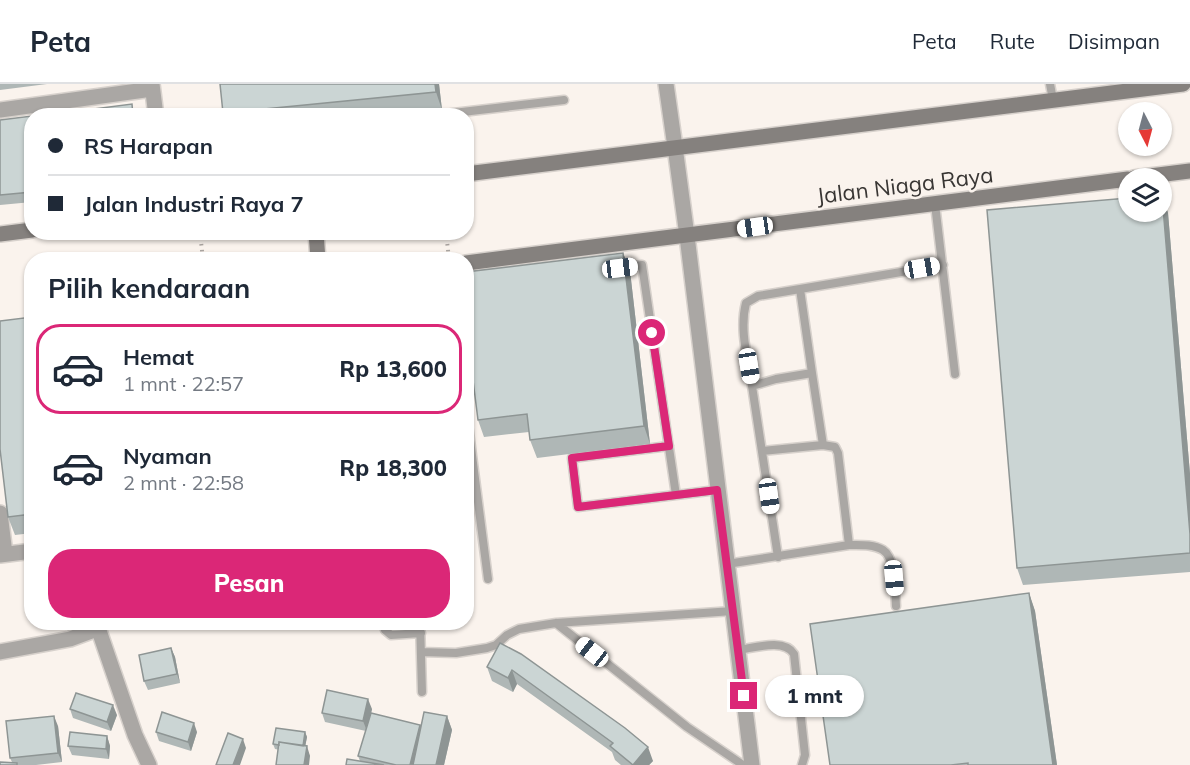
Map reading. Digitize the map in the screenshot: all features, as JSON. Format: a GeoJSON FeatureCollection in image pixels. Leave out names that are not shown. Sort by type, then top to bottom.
{"type":"FeatureCollection","features":[{"type":"Feature","properties":{"kind":"main road"},"geometry":{"type":"LineString","coordinates":[[474,173],[1183,84]]}},
{"type":"Feature","properties":{"kind":"main road"},"geometry":{"type":"LineString","coordinates":[[1172,173],[1190,171]]}},
{"type":"Feature","properties":{"kind":"main road","name":"Jalan Niaga Raya"},"geometry":{"type":"LineString","coordinates":[[474,262],[1118,180]]}},
{"type":"Feature","properties":{"kind":"main road"},"geometry":{"type":"LineString","coordinates":[[0,234],[24,231]]}},
{"type":"Feature","properties":{"kind":"street"},"geometry":{"type":"LineString","coordinates":[[666,84],[752,765]]}},
{"type":"Feature","properties":{"kind":"street"},"geometry":{"type":"LineString","coordinates":[[0,110],[152,86],[155,108]]}},
{"type":"Feature","properties":{"kind":"street"},"geometry":{"type":"LineString","coordinates":[[0,513],[2,555],[24,552]]}},
{"type":"Feature","properties":{"kind":"street"},"geometry":{"type":"LineString","coordinates":[[0,652],[70,639],[89,630]]}},
{"type":"Feature","properties":{"kind":"street"},"geometry":{"type":"LineString","coordinates":[[98,630],[135,735],[149,765]]}},
{"type":"Feature","properties":{"kind":"lane"},"geometry":{"type":"LineString","coordinates":[[1050,84],[1053,100]]}},
{"type":"Feature","properties":{"kind":"lane"},"geometry":{"type":"LineString","coordinates":[[474,111],[564,100]]}},
{"type":"Feature","properties":{"kind":"lane"},"geometry":{"type":"LineString","coordinates":[[935,204],[955,374]]}},
{"type":"Feature","properties":{"kind":"lane"},"geometry":{"type":"LineString","coordinates":[[607,270],[642,265],[676,495]]}},
{"type":"Feature","properties":{"kind":"lane"},"geometry":{"type":"LineString","coordinates":[[778,556],[743,327],[746,303],[758,296],[943,265]]}},
{"type":"Feature","properties":{"kind":"lane"},"geometry":{"type":"LineString","coordinates":[[800,289],[823,445]]}},
{"type":"Feature","properties":{"kind":"lane"},"geometry":{"type":"LineString","coordinates":[[752,386],[812,373]]}},
{"type":"Feature","properties":{"kind":"lane"},"geometry":{"type":"LineString","coordinates":[[762,451],[823,445],[835,447],[838,453],[849,545]]}},
{"type":"Feature","properties":{"kind":"lane"},"geometry":{"type":"LineString","coordinates":[[669,446],[572,458],[578,507],[717,490]]}},
{"type":"Feature","properties":{"kind":"lane"},"geometry":{"type":"LineString","coordinates":[[474,471],[488,579]]}},
{"type":"Feature","properties":{"kind":"lane"},"geometry":{"type":"LineString","coordinates":[[728,564],[849,545],[873,546],[885,551],[891,561],[896,606]]}},
{"type":"Feature","properties":{"kind":"lane"},"geometry":{"type":"LineString","coordinates":[[421,652],[456,653],[487,648],[496,645],[507,635],[519,629],[556,623],[733,611]]}},
{"type":"Feature","properties":{"kind":"lane"},"geometry":{"type":"LineString","coordinates":[[556,623],[687,727],[743,765]]}},
{"type":"Feature","properties":{"kind":"lane"},"geometry":{"type":"LineString","coordinates":[[385,630],[391,635],[421,633]]}},
{"type":"Feature","properties":{"kind":"lane"},"geometry":{"type":"LineString","coordinates":[[421,630],[422,692]]}},
{"type":"Feature","properties":{"kind":"lane"},"geometry":{"type":"LineString","coordinates":[[738,650],[774,645],[790,649],[794,654],[805,755],[801,765]]}},
{"type":"Feature","properties":{"kind":"building"},"geometry":{"type":"Polygon","coordinates":[[[220,84],[435,84],[436,92],[274,108],[222,108],[220,84]]]}},
{"type":"Feature","properties":{"kind":"building"},"geometry":{"type":"Polygon","coordinates":[[[132,104],[132,108],[101,108],[132,104]]]}},
{"type":"Feature","properties":{"kind":"building"},"geometry":{"type":"Polygon","coordinates":[[[24,117],[24,193],[0,195],[0,120],[24,117]]]}},
{"type":"Feature","properties":{"kind":"building"},"geometry":{"type":"Polygon","coordinates":[[[1118,199],[1118,222],[1164,222],[1190,553],[1017,568],[987,210],[1118,199]]]}},
{"type":"Feature","properties":{"kind":"building"},"geometry":{"type":"Polygon","coordinates":[[[623,253],[644,426],[530,440],[527,414],[478,420],[474,388],[474,271],[623,253]]]}},
{"type":"Feature","properties":{"kind":"building"},"geometry":{"type":"Polygon","coordinates":[[[24,318],[24,515],[8,517],[0,449],[0,321],[24,318]]]}},
{"type":"Feature","properties":{"kind":"building"},"geometry":{"type":"Polygon","coordinates":[[[1029,593],[1053,765],[968,765],[968,763],[830,765],[810,624],[1029,593]]]}},
{"type":"Feature","properties":{"kind":"building"},"geometry":{"type":"Polygon","coordinates":[[[500,643],[521,654],[648,747],[633,765],[610,746],[613,743],[512,670],[508,678],[487,667],[500,643]]]}},
{"type":"Feature","properties":{"kind":"building"},"geometry":{"type":"Polygon","coordinates":[[[171,648],[177,674],[144,681],[139,655],[171,648]]]}},
{"type":"Feature","properties":{"kind":"building"},"geometry":{"type":"Polygon","coordinates":[[[327,690],[368,699],[363,721],[322,713],[327,690]]]}},
{"type":"Feature","properties":{"kind":"building"},"geometry":{"type":"Polygon","coordinates":[[[76,693],[113,705],[107,722],[70,709],[76,693]]]}},
{"type":"Feature","properties":{"kind":"building"},"geometry":{"type":"Polygon","coordinates":[[[162,712],[194,723],[188,742],[156,732],[162,712]]]}},
{"type":"Feature","properties":{"kind":"building"},"geometry":{"type":"Polygon","coordinates":[[[424,712],[447,716],[436,765],[413,765],[424,712]]]}},
{"type":"Feature","properties":{"kind":"building"},"geometry":{"type":"Polygon","coordinates":[[[371,713],[420,725],[410,765],[396,765],[358,756],[371,713]]]}},
{"type":"Feature","properties":{"kind":"building"},"geometry":{"type":"Polygon","coordinates":[[[54,716],[58,753],[10,758],[6,721],[54,716]]]}},
{"type":"Feature","properties":{"kind":"building"},"geometry":{"type":"Polygon","coordinates":[[[276,728],[305,732],[303,746],[279,742],[279,745],[273,744],[276,728]]]}},
{"type":"Feature","properties":{"kind":"building"},"geometry":{"type":"Polygon","coordinates":[[[70,732],[107,736],[106,749],[68,746],[70,732]]]}},
{"type":"Feature","properties":{"kind":"building"},"geometry":{"type":"Polygon","coordinates":[[[228,733],[243,739],[233,765],[216,765],[228,733]]]}},
{"type":"Feature","properties":{"kind":"building"},"geometry":{"type":"Polygon","coordinates":[[[279,742],[307,746],[304,765],[276,765],[279,742]]]}},
{"type":"Feature","properties":{"kind":"building"},"geometry":{"type":"Polygon","coordinates":[[[347,759],[384,765],[346,765],[347,759]]]}},
{"type":"Feature","properties":{"kind":"building"},"geometry":{"type":"Polygon","coordinates":[[[0,762],[17,763],[17,765],[0,765],[0,762]]]}},
{"type":"Feature","properties":{"kind":"route"},"geometry":{"type":"LineString","coordinates":[[652,333],[669,446],[572,458],[578,507],[717,490],[744,696]]}}]}
